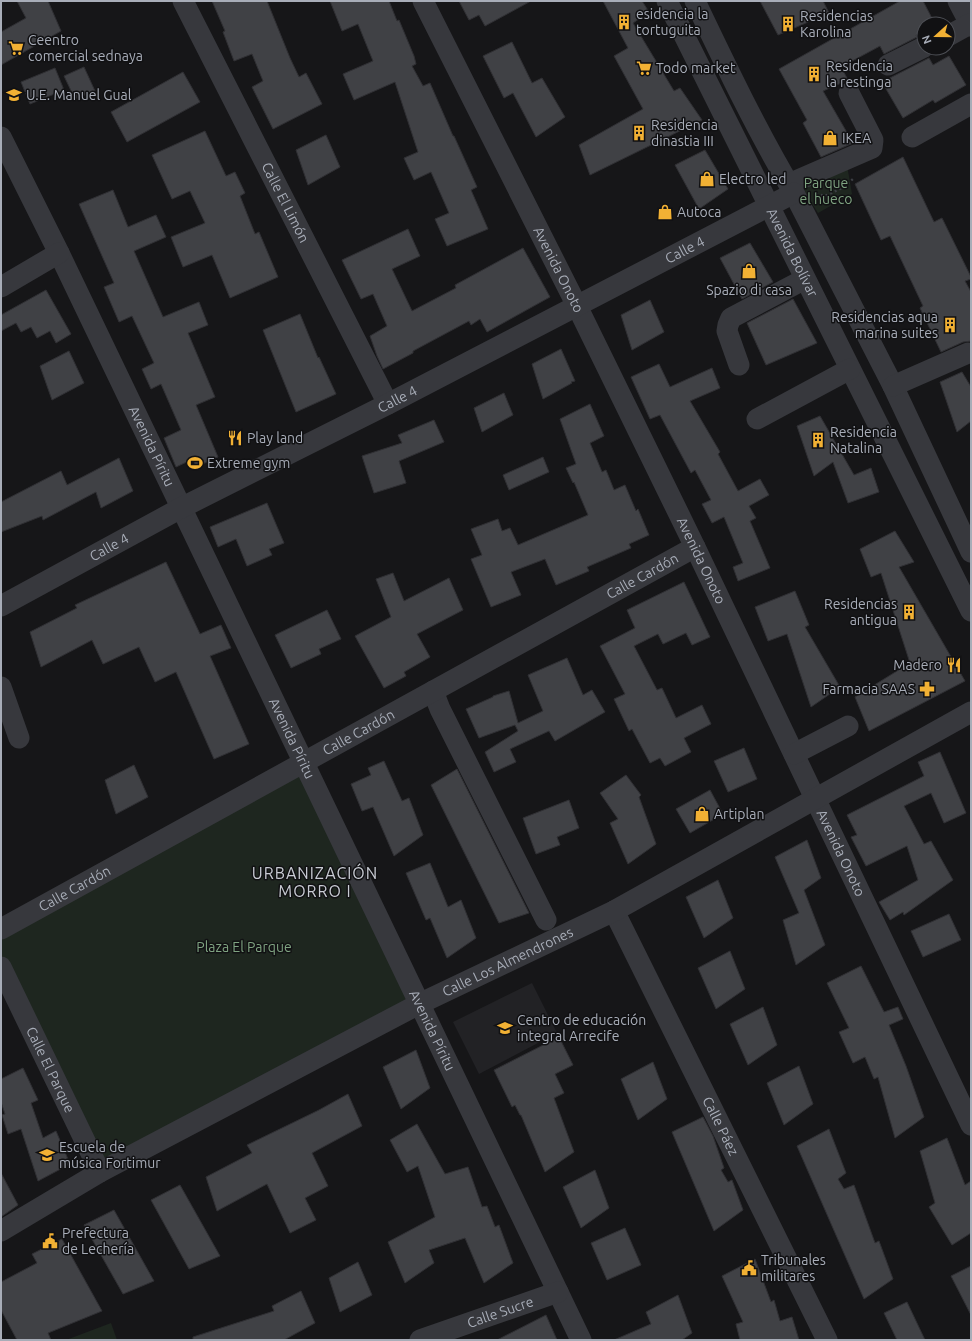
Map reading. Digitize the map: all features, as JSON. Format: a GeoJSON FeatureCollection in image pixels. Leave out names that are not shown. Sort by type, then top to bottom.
{"type":"FeatureCollection","features":[{"type":"Feature","properties":{"kind":"street","name":"Calle El Limón"},"geometry":{"type":"LineString","coordinates":[[183,1],[388,404]]}},
{"type":"Feature","properties":{"kind":"street","name":"Avenida Onoto"},"geometry":{"type":"LineString","coordinates":[[423,1],[577,306],[696,547],[971,1125]]}},
{"type":"Feature","properties":{"kind":"street","name":"Avenida Bolívar"},"geometry":{"type":"LineString","coordinates":[[667,1],[971,611]]}},
{"type":"Feature","properties":{"kind":"street","name":"Avenida Bolívar"},"geometry":{"type":"LineString","coordinates":[[695,1],[738,89],[893,386],[971,552]]}},
{"type":"Feature","properties":{"kind":"street"},"geometry":{"type":"LineString","coordinates":[[956,32],[970,25],[961,2]]}},
{"type":"Feature","properties":{"kind":"street"},"geometry":{"type":"LineString","coordinates":[[888,65],[916,51]]}},
{"type":"Feature","properties":{"kind":"street","name":"Calle 4"},"geometry":{"type":"LineString","coordinates":[[1,606],[181,508],[388,404],[577,306],[768,206],[791,188],[872,148],[873,140],[849,93]]}},
{"type":"Feature","properties":{"kind":"street"},"geometry":{"type":"LineString","coordinates":[[912,137],[971,104]]}},
{"type":"Feature","properties":{"kind":"street","name":"Avenida Píritu"},"geometry":{"type":"LineString","coordinates":[[1,137],[59,253],[581,1340]]}},
{"type":"Feature","properties":{"kind":"street"},"geometry":{"type":"LineString","coordinates":[[1,287],[59,253]]}},
{"type":"Feature","properties":{"kind":"street"},"geometry":{"type":"LineString","coordinates":[[739,365],[728,331],[728,325],[731,318],[805,279]]}},
{"type":"Feature","properties":{"kind":"street"},"geometry":{"type":"LineString","coordinates":[[893,386],[968,353]]}},
{"type":"Feature","properties":{"kind":"street"},"geometry":{"type":"LineString","coordinates":[[757,419],[850,369]]}},
{"type":"Feature","properties":{"kind":"street","name":"Calle Cardón"},"geometry":{"type":"LineString","coordinates":[[1,929],[696,547]]}},
{"type":"Feature","properties":{"kind":"street"},"geometry":{"type":"LineString","coordinates":[[1,687],[19,738]]}},
{"type":"Feature","properties":{"kind":"street"},"geometry":{"type":"LineString","coordinates":[[433,692],[546,920]]}},
{"type":"Feature","properties":{"kind":"street","name":"Calle Los Almendrones"},"geometry":{"type":"LineString","coordinates":[[1,1231],[100,1172],[420,1004],[614,911],[971,712]]}},
{"type":"Feature","properties":{"kind":"street"},"geometry":{"type":"LineString","coordinates":[[794,754],[848,726]]}},
{"type":"Feature","properties":{"kind":"street","name":"Calle Páez"},"geometry":{"type":"LineString","coordinates":[[614,911],[827,1340]]}},
{"type":"Feature","properties":{"kind":"street","name":"Calle El Parque"},"geometry":{"type":"LineString","coordinates":[[1,967],[100,1172]]}},
{"type":"Feature","properties":{"kind":"street","name":"Calle Sucre"},"geometry":{"type":"LineString","coordinates":[[420,1340],[558,1292]]}},
{"type":"Feature","properties":{"kind":"shaded area","name":"Centro de educación integral Arrecife"},"geometry":{"type":"Polygon","coordinates":[[[532,983],[557,1033],[479,1074],[453,1022],[532,983]]]}},
{"type":"Feature","properties":{"kind":"green space","name":"Parque el hueco"},"geometry":{"type":"Polygon","coordinates":[[[847,165],[852,194],[818,213],[801,186],[847,165]]]}},
{"type":"Feature","properties":{"kind":"green space","name":"Plaza El Parque"},"geometry":{"type":"Polygon","coordinates":[[[304,763],[419,1004],[100,1172],[1,967],[1,929],[304,763]]]}},
{"type":"Feature","properties":{"kind":"green space"},"geometry":{"type":"Polygon","coordinates":[[[111,1323],[117,1340],[66,1340],[111,1323]]]}},
{"type":"Feature","properties":{"kind":"building","name":"Ceentro comercial sednaya"},"geometry":{"type":"Polygon","coordinates":[[[17,1],[48,1],[61,31],[1,65],[1,32],[26,18],[17,1]]]}},
{"type":"Feature","properties":{"kind":"building"},"geometry":{"type":"Polygon","coordinates":[[[212,1],[267,1],[299,77],[306,73],[322,104],[273,129],[252,87],[263,81],[252,54],[234,61],[223,32],[225,31],[212,1]]]}},
{"type":"Feature","properties":{"kind":"building"},"geometry":{"type":"Polygon","coordinates":[[[330,1],[389,1],[397,21],[399,20],[414,56],[416,64],[412,66],[423,86],[430,83],[477,187],[471,190],[488,229],[447,246],[435,219],[449,213],[431,172],[414,180],[404,158],[418,152],[395,82],[354,100],[343,74],[373,61],[358,24],[342,31],[330,1]]]}},
{"type":"Feature","properties":{"kind":"building"},"geometry":{"type":"Polygon","coordinates":[[[459,1],[531,1],[485,26],[479,15],[469,20],[459,1]]]}},
{"type":"Feature","properties":{"kind":"building"},"geometry":{"type":"Polygon","coordinates":[[[603,1],[642,1],[649,12],[633,23],[674,91],[680,88],[702,120],[590,175],[579,145],[643,109],[614,56],[628,48],[603,1]]]}},
{"type":"Feature","properties":{"kind":"building","name":"Residencias Karolina"},"geometry":{"type":"Polygon","coordinates":[[[760,1],[823,1],[829,13],[778,35],[760,1]]]}},
{"type":"Feature","properties":{"kind":"building"},"geometry":{"type":"Polygon","coordinates":[[[900,1],[923,1],[931,16],[916,16],[916,38],[884,54],[880,46],[841,67],[848,80],[823,91],[853,143],[821,157],[803,123],[807,120],[779,69],[900,1]]]}},
{"type":"Feature","properties":{"kind":"building"},"geometry":{"type":"Polygon","coordinates":[[[512,42],[532,83],[542,78],[565,117],[536,137],[513,93],[504,98],[483,56],[512,42]]]}},
{"type":"Feature","properties":{"kind":"building"},"geometry":{"type":"Polygon","coordinates":[[[949,56],[966,85],[935,103],[933,100],[903,118],[882,82],[929,58],[933,65],[949,56]]]}},
{"type":"Feature","properties":{"kind":"building"},"geometry":{"type":"Polygon","coordinates":[[[84,67],[95,91],[75,99],[64,76],[84,67]]]}},
{"type":"Feature","properties":{"kind":"building"},"geometry":{"type":"Polygon","coordinates":[[[55,68],[64,90],[30,104],[21,82],[55,68]]]}},
{"type":"Feature","properties":{"kind":"building"},"geometry":{"type":"Polygon","coordinates":[[[183,72],[200,102],[127,142],[111,112],[183,72]]]}},
{"type":"Feature","properties":{"kind":"building"},"geometry":{"type":"Polygon","coordinates":[[[205,131],[226,176],[235,172],[245,193],[240,196],[255,234],[259,232],[278,277],[230,298],[212,255],[183,267],[171,237],[205,223],[190,191],[172,199],[152,155],[205,131]]]}},
{"type":"Feature","properties":{"kind":"building"},"geometry":{"type":"Polygon","coordinates":[[[326,135],[340,167],[308,185],[296,150],[326,135]]]}},
{"type":"Feature","properties":{"kind":"building"},"geometry":{"type":"Polygon","coordinates":[[[705,150],[728,189],[699,209],[675,165],[705,150]]]}},
{"type":"Feature","properties":{"kind":"building"},"geometry":{"type":"Polygon","coordinates":[[[903,157],[934,222],[942,218],[971,277],[971,279],[965,281],[971,292],[971,341],[963,342],[941,352],[920,308],[923,306],[890,236],[881,240],[855,184],[903,157]]]}},
{"type":"Feature","properties":{"kind":"building"},"geometry":{"type":"Polygon","coordinates":[[[113,190],[128,227],[156,215],[166,237],[134,251],[163,317],[199,302],[208,325],[188,333],[215,397],[196,405],[218,457],[196,467],[193,459],[176,467],[164,438],[181,430],[161,384],[151,389],[142,369],[154,363],[132,316],[119,322],[104,287],[114,283],[79,204],[113,190]]]}},
{"type":"Feature","properties":{"kind":"building"},"geometry":{"type":"Polygon","coordinates":[[[408,229],[420,256],[392,269],[412,311],[456,288],[455,285],[523,248],[550,297],[487,332],[480,319],[471,325],[469,321],[383,369],[370,336],[387,326],[373,294],[361,299],[342,260],[408,229]]]}},
{"type":"Feature","properties":{"kind":"building"},"geometry":{"type":"Polygon","coordinates":[[[750,243],[773,282],[742,299],[720,258],[750,243]]]}},
{"type":"Feature","properties":{"kind":"building"},"geometry":{"type":"Polygon","coordinates":[[[46,290],[71,334],[56,343],[50,331],[37,338],[31,327],[21,332],[16,323],[1,331],[1,315],[46,290]]]}},
{"type":"Feature","properties":{"kind":"building"},"geometry":{"type":"Polygon","coordinates":[[[793,299],[817,343],[766,365],[747,323],[793,299]]]}},
{"type":"Feature","properties":{"kind":"building"},"geometry":{"type":"Polygon","coordinates":[[[650,300],[664,332],[632,350],[621,315],[650,300]]]}},
{"type":"Feature","properties":{"kind":"building"},"geometry":{"type":"Polygon","coordinates":[[[300,314],[318,358],[319,357],[336,394],[296,412],[263,330],[300,314]]]}},
{"type":"Feature","properties":{"kind":"building"},"geometry":{"type":"Polygon","coordinates":[[[561,349],[575,381],[543,399],[532,364],[561,349]]]}},
{"type":"Feature","properties":{"kind":"building"},"geometry":{"type":"Polygon","coordinates":[[[69,351],[84,383],[52,400],[40,366],[69,351]]]}},
{"type":"Feature","properties":{"kind":"building"},"geometry":{"type":"Polygon","coordinates":[[[659,364],[670,387],[712,368],[720,388],[690,401],[720,452],[718,454],[738,491],[760,479],[769,495],[749,506],[756,518],[750,521],[770,568],[738,581],[733,567],[743,563],[724,517],[712,523],[702,504],[711,500],[695,470],[691,473],[660,415],[650,419],[631,377],[659,364]]]}},
{"type":"Feature","properties":{"kind":"building"},"geometry":{"type":"Polygon","coordinates":[[[962,372],[971,387],[971,421],[957,432],[940,382],[962,372]]]}},
{"type":"Feature","properties":{"kind":"building"},"geometry":{"type":"Polygon","coordinates":[[[504,393],[513,415],[482,432],[474,408],[504,393]]]}},
{"type":"Feature","properties":{"kind":"building"},"geometry":{"type":"Polygon","coordinates":[[[590,404],[604,436],[590,443],[602,472],[606,470],[614,490],[625,485],[636,511],[638,509],[649,535],[629,544],[631,548],[587,567],[589,571],[556,585],[545,559],[511,572],[521,595],[491,607],[471,559],[482,555],[471,529],[498,519],[502,531],[510,528],[518,545],[588,515],[574,482],[573,483],[566,468],[576,464],[560,419],[590,404]]]}},
{"type":"Feature","properties":{"kind":"building"},"geometry":{"type":"Polygon","coordinates":[[[820,416],[854,475],[871,468],[879,492],[848,503],[833,462],[814,476],[797,426],[820,416]]]}},
{"type":"Feature","properties":{"kind":"building"},"geometry":{"type":"Polygon","coordinates":[[[434,420],[444,442],[399,461],[406,483],[374,493],[362,456],[402,443],[398,435],[434,420]]]}},
{"type":"Feature","properties":{"kind":"building"},"geometry":{"type":"Polygon","coordinates":[[[543,457],[549,472],[509,490],[503,475],[543,457]]]}},
{"type":"Feature","properties":{"kind":"building"},"geometry":{"type":"Polygon","coordinates":[[[119,458],[133,491],[101,508],[96,492],[43,520],[42,516],[1,532],[1,502],[61,471],[67,485],[119,458]]]}},
{"type":"Feature","properties":{"kind":"building"},"geometry":{"type":"Polygon","coordinates":[[[267,503],[284,543],[269,549],[272,555],[247,566],[236,539],[218,547],[210,527],[267,503]]]}},
{"type":"Feature","properties":{"kind":"building"},"geometry":{"type":"Polygon","coordinates":[[[895,531],[914,562],[899,567],[965,681],[869,731],[855,697],[910,663],[881,573],[871,577],[860,549],[895,531]]]}},
{"type":"Feature","properties":{"kind":"building"},"geometry":{"type":"Polygon","coordinates":[[[166,562],[200,634],[221,625],[231,648],[210,656],[249,744],[214,759],[176,672],[155,682],[139,647],[103,664],[92,640],[41,667],[30,632],[77,608],[75,605],[166,562]]]}},
{"type":"Feature","properties":{"kind":"building"},"geometry":{"type":"Polygon","coordinates":[[[393,573],[404,601],[449,578],[463,610],[417,634],[430,657],[404,672],[406,676],[384,688],[355,636],[391,617],[376,579],[393,573]]]}},
{"type":"Feature","properties":{"kind":"building"},"geometry":{"type":"Polygon","coordinates":[[[684,582],[710,637],[692,645],[686,633],[663,644],[658,634],[634,646],[657,690],[662,688],[676,718],[702,705],[711,724],[684,738],[691,752],[665,766],[660,758],[650,763],[632,729],[629,731],[614,699],[625,694],[600,646],[635,628],[627,610],[684,582]]]}},
{"type":"Feature","properties":{"kind":"building"},"geometry":{"type":"Polygon","coordinates":[[[795,591],[809,625],[805,627],[840,687],[811,707],[787,634],[768,641],[755,607],[795,591]]]}},
{"type":"Feature","properties":{"kind":"building"},"geometry":{"type":"Polygon","coordinates":[[[327,610],[341,639],[319,649],[321,654],[291,668],[275,635],[327,610]]]}},
{"type":"Feature","properties":{"kind":"building"},"geometry":{"type":"Polygon","coordinates":[[[567,658],[583,695],[592,690],[605,712],[555,741],[549,731],[510,749],[516,762],[494,772],[485,752],[518,731],[515,725],[479,738],[466,709],[493,696],[509,691],[518,723],[543,711],[528,675],[567,658]]]}},
{"type":"Feature","properties":{"kind":"building"},"geometry":{"type":"Polygon","coordinates":[[[744,748],[757,779],[728,792],[714,761],[744,748]]]}},
{"type":"Feature","properties":{"kind":"building"},"geometry":{"type":"Polygon","coordinates":[[[940,752],[966,813],[944,823],[931,793],[904,806],[924,844],[931,841],[953,880],[904,915],[903,912],[890,920],[879,902],[918,880],[907,846],[866,866],[851,837],[857,835],[847,815],[924,776],[918,762],[940,752]]]}},
{"type":"Feature","properties":{"kind":"building"},"geometry":{"type":"Polygon","coordinates":[[[384,761],[402,801],[409,798],[423,835],[394,856],[373,807],[362,811],[351,784],[371,775],[368,768],[384,761]]]}},
{"type":"Feature","properties":{"kind":"building"},"geometry":{"type":"Polygon","coordinates":[[[134,765],[148,797],[116,814],[105,780],[134,765]]]}},
{"type":"Feature","properties":{"kind":"building"},"geometry":{"type":"Polygon","coordinates":[[[457,769],[529,913],[499,923],[431,785],[457,769]]]}},
{"type":"Feature","properties":{"kind":"building"},"geometry":{"type":"Polygon","coordinates":[[[626,775],[641,795],[639,797],[656,844],[628,864],[610,823],[618,819],[600,793],[626,775]]]}},
{"type":"Feature","properties":{"kind":"building"},"geometry":{"type":"Polygon","coordinates":[[[710,790],[723,814],[690,833],[676,809],[710,790]]]}},
{"type":"Feature","properties":{"kind":"building"},"geometry":{"type":"Polygon","coordinates":[[[569,800],[579,828],[557,837],[560,845],[536,854],[523,818],[569,800]]]}},
{"type":"Feature","properties":{"kind":"building"},"geometry":{"type":"Polygon","coordinates":[[[807,840],[821,878],[804,890],[825,945],[796,965],[783,920],[799,913],[775,857],[807,840]]]}},
{"type":"Feature","properties":{"kind":"building"},"geometry":{"type":"Polygon","coordinates":[[[430,863],[448,907],[461,900],[476,938],[447,958],[430,918],[426,920],[406,873],[430,863]]]}},
{"type":"Feature","properties":{"kind":"building"},"geometry":{"type":"Polygon","coordinates":[[[718,880],[733,918],[704,938],[686,897],[718,880]]]}},
{"type":"Feature","properties":{"kind":"building"},"geometry":{"type":"Polygon","coordinates":[[[949,914],[961,940],[923,957],[911,931],[949,914]]]}},
{"type":"Feature","properties":{"kind":"building"},"geometry":{"type":"Polygon","coordinates":[[[730,951],[745,989],[716,1009],[698,968],[730,951]]]}},
{"type":"Feature","properties":{"kind":"building"},"geometry":{"type":"Polygon","coordinates":[[[861,966],[884,1012],[898,1007],[903,1019],[889,1025],[906,1066],[924,1117],[895,1138],[878,1077],[874,1079],[865,1057],[853,1063],[839,1032],[849,1028],[827,983],[861,966]]]}},
{"type":"Feature","properties":{"kind":"building"},"geometry":{"type":"Polygon","coordinates":[[[763,1007],[777,1045],[748,1065],[730,1024],[763,1007]]]}},
{"type":"Feature","properties":{"kind":"building"},"geometry":{"type":"Polygon","coordinates":[[[559,1037],[573,1065],[555,1074],[564,1093],[554,1098],[574,1152],[545,1172],[521,1115],[515,1105],[512,1107],[494,1070],[559,1037]]]}},
{"type":"Feature","properties":{"kind":"building"},"geometry":{"type":"Polygon","coordinates":[[[416,1050],[430,1088],[401,1109],[383,1067],[416,1050]]]}},
{"type":"Feature","properties":{"kind":"building"},"geometry":{"type":"Polygon","coordinates":[[[653,1062],[667,1099],[638,1120],[621,1079],[653,1062]]]}},
{"type":"Feature","properties":{"kind":"building"},"geometry":{"type":"Polygon","coordinates":[[[799,1066],[813,1104],[784,1125],[767,1083],[799,1066]]]}},
{"type":"Feature","properties":{"kind":"building"},"geometry":{"type":"Polygon","coordinates":[[[23,1068],[38,1100],[31,1103],[43,1138],[56,1131],[70,1164],[38,1181],[21,1129],[8,1134],[2,1115],[5,1114],[1,1102],[1,1079],[23,1068]]]}},
{"type":"Feature","properties":{"kind":"building"},"geometry":{"type":"Polygon","coordinates":[[[348,1094],[362,1126],[312,1153],[328,1186],[305,1198],[316,1220],[290,1233],[267,1184],[217,1211],[206,1177],[252,1153],[247,1145],[319,1110],[348,1094]]]}},
{"type":"Feature","properties":{"kind":"building"},"geometry":{"type":"Polygon","coordinates":[[[703,1117],[713,1136],[724,1168],[721,1170],[728,1182],[732,1180],[743,1210],[714,1231],[672,1132],[703,1117]]]}},
{"type":"Feature","properties":{"kind":"building"},"geometry":{"type":"Polygon","coordinates":[[[417,1124],[445,1174],[468,1167],[482,1207],[487,1206],[495,1227],[499,1225],[513,1263],[484,1283],[465,1238],[429,1250],[434,1263],[405,1283],[388,1242],[435,1217],[418,1166],[407,1172],[390,1140],[417,1124]]]}},
{"type":"Feature","properties":{"kind":"building"},"geometry":{"type":"Polygon","coordinates":[[[829,1129],[846,1173],[838,1179],[844,1189],[854,1185],[875,1243],[879,1241],[893,1279],[864,1299],[797,1146],[829,1129]]]}},
{"type":"Feature","properties":{"kind":"building"},"geometry":{"type":"Polygon","coordinates":[[[947,1138],[965,1185],[971,1181],[971,1233],[952,1245],[929,1207],[935,1203],[920,1151],[947,1138]]]}},
{"type":"Feature","properties":{"kind":"building"},"geometry":{"type":"Polygon","coordinates":[[[595,1170],[609,1208],[581,1228],[563,1187],[595,1170]]]}},
{"type":"Feature","properties":{"kind":"building"},"geometry":{"type":"Polygon","coordinates":[[[1,1173],[18,1205],[1,1217],[1,1173]]]}},
{"type":"Feature","properties":{"kind":"building"},"geometry":{"type":"Polygon","coordinates":[[[180,1185],[220,1256],[189,1269],[151,1200],[180,1185]]]}},
{"type":"Feature","properties":{"kind":"building"},"geometry":{"type":"Polygon","coordinates":[[[114,1210],[154,1281],[123,1294],[84,1225],[114,1210]]]}},
{"type":"Feature","properties":{"kind":"building"},"geometry":{"type":"Polygon","coordinates":[[[625,1228],[641,1265],[607,1280],[591,1243],[625,1228]]]}},
{"type":"Feature","properties":{"kind":"building"},"geometry":{"type":"Polygon","coordinates":[[[62,1239],[102,1311],[48,1333],[51,1340],[17,1340],[1,1310],[1,1282],[37,1263],[32,1254],[62,1239]]]}},
{"type":"Feature","properties":{"kind":"building"},"geometry":{"type":"Polygon","coordinates":[[[755,1259],[771,1302],[774,1300],[780,1321],[792,1317],[799,1340],[740,1340],[736,1324],[743,1322],[722,1276],[755,1259]]]}},
{"type":"Feature","properties":{"kind":"building"},"geometry":{"type":"Polygon","coordinates":[[[358,1262],[372,1295],[340,1312],[329,1278],[358,1262]]]}},
{"type":"Feature","properties":{"kind":"building"},"geometry":{"type":"Polygon","coordinates":[[[971,1266],[971,1315],[951,1276],[971,1266]]]}},
{"type":"Feature","properties":{"kind":"building"},"geometry":{"type":"Polygon","coordinates":[[[301,1291],[315,1323],[284,1340],[193,1340],[193,1337],[274,1311],[272,1306],[301,1291]]]}},
{"type":"Feature","properties":{"kind":"building"},"geometry":{"type":"Polygon","coordinates":[[[678,1295],[692,1333],[682,1340],[614,1340],[651,1324],[646,1312],[678,1295]]]}},
{"type":"Feature","properties":{"kind":"building"},"geometry":{"type":"Polygon","coordinates":[[[907,1302],[925,1340],[897,1340],[884,1313],[907,1302]]]}},
{"type":"Feature","properties":{"kind":"building"},"geometry":{"type":"Polygon","coordinates":[[[546,1315],[557,1340],[497,1340],[546,1315]]]}},
{"type":"Feature","properties":{"kind":"place","name":"esidencia la tortuguita"},"geometry":{"type":"Point","coordinates":[624,22]}},
{"type":"Feature","properties":{"kind":"place","name":"Residencias Karolina"},"geometry":{"type":"Point","coordinates":[788,24]}},
{"type":"Feature","properties":{"kind":"place","name":"Ceentro comercial sednaya"},"geometry":{"type":"Point","coordinates":[16,48]}},
{"type":"Feature","properties":{"kind":"place","name":"Todo market"},"geometry":{"type":"Point","coordinates":[644,68]}},
{"type":"Feature","properties":{"kind":"place","name":"Residencia la restinga"},"geometry":{"type":"Point","coordinates":[814,74]}},
{"type":"Feature","properties":{"kind":"place","name":"U.E. Manuel Gual"},"geometry":{"type":"Point","coordinates":[14,95]}},
{"type":"Feature","properties":{"kind":"place","name":"Residencia dinastia III"},"geometry":{"type":"Point","coordinates":[639,133]}},
{"type":"Feature","properties":{"kind":"place","name":"IKEA"},"geometry":{"type":"Point","coordinates":[830,138]}},
{"type":"Feature","properties":{"kind":"place","name":"Electro led"},"geometry":{"type":"Point","coordinates":[707,179]}},
{"type":"Feature","properties":{"kind":"place","name":"Autoca"},"geometry":{"type":"Point","coordinates":[665,212]}},
{"type":"Feature","properties":{"kind":"place","name":"Spazio di casa"},"geometry":{"type":"Point","coordinates":[749,271]}},
{"type":"Feature","properties":{"kind":"place","name":"Residencias aqua marina suites"},"geometry":{"type":"Point","coordinates":[950,325]}},
{"type":"Feature","properties":{"kind":"place","name":"Play land"},"geometry":{"type":"Point","coordinates":[235,438]}},
{"type":"Feature","properties":{"kind":"place","name":"Residencia Natalina"},"geometry":{"type":"Point","coordinates":[818,440]}},
{"type":"Feature","properties":{"kind":"place","name":"Extreme gym"},"geometry":{"type":"Point","coordinates":[195,463]}},
{"type":"Feature","properties":{"kind":"place","name":"Residencias antigua"},"geometry":{"type":"Point","coordinates":[909,612]}},
{"type":"Feature","properties":{"kind":"place","name":"Madero"},"geometry":{"type":"Point","coordinates":[954,665]}},
{"type":"Feature","properties":{"kind":"place","name":"Farmacia SAAS"},"geometry":{"type":"Point","coordinates":[927,689]}},
{"type":"Feature","properties":{"kind":"place","name":"Artiplan"},"geometry":{"type":"Point","coordinates":[702,814]}},
{"type":"Feature","properties":{"kind":"place","name":"Centro de educación integral Arrecife"},"geometry":{"type":"Point","coordinates":[505,1028]}},
{"type":"Feature","properties":{"kind":"place","name":"Escuela de música Fortimur"},"geometry":{"type":"Point","coordinates":[47,1155]}},
{"type":"Feature","properties":{"kind":"place","name":"Prefectura de Lechería"},"geometry":{"type":"Point","coordinates":[50,1241]}},
{"type":"Feature","properties":{"kind":"place","name":"Tribunales militares"},"geometry":{"type":"Point","coordinates":[749,1268]}},
{"type":"Feature","properties":{"kind":"district","name":"URBANIZACIÓN MORRO I"},"geometry":{"type":"Point","coordinates":[315,882]}}]}
